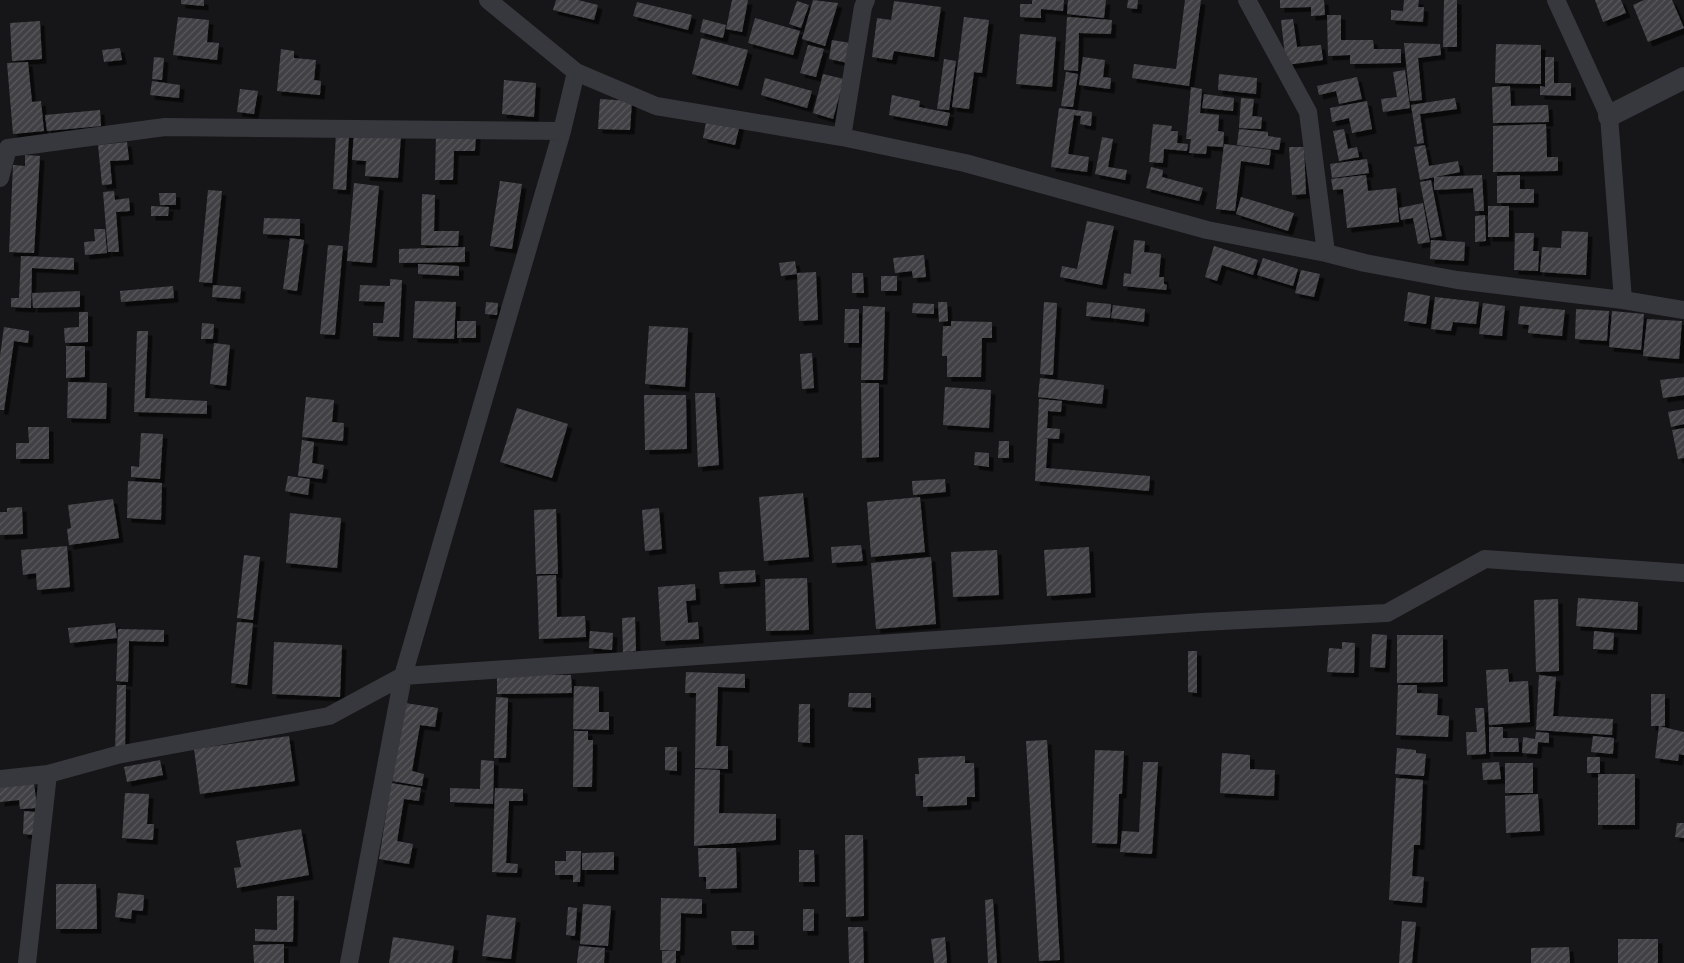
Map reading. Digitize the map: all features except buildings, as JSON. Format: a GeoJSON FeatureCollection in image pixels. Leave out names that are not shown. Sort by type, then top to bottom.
{"type":"FeatureCollection","features":[{"type":"Feature","properties":{"kind":"street"},"geometry":{"type":"LineString","coordinates":[[488,0],[576,72],[656,106],[842,137],[965,163],[1206,230],[1326,253],[1365,263],[1457,280],[1623,300],[1684,310]]}},
{"type":"Feature","properties":{"kind":"street"},"geometry":{"type":"LineString","coordinates":[[842,137],[863,7],[866,0]]}},
{"type":"Feature","properties":{"kind":"street"},"geometry":{"type":"LineString","coordinates":[[1247,0],[1308,112],[1326,253]]}},
{"type":"Feature","properties":{"kind":"street"},"geometry":{"type":"LineString","coordinates":[[1556,0],[1609,116],[1623,300]]}},
{"type":"Feature","properties":{"kind":"street"},"geometry":{"type":"LineString","coordinates":[[350,963],[403,676],[562,131],[576,72]]}},
{"type":"Feature","properties":{"kind":"street"},"geometry":{"type":"LineString","coordinates":[[1609,116],[1684,78]]}},
{"type":"Feature","properties":{"kind":"street"},"geometry":{"type":"LineString","coordinates":[[0,184],[8,148],[165,127],[562,131]]}},
{"type":"Feature","properties":{"kind":"street"},"geometry":{"type":"LineString","coordinates":[[0,779],[48,774],[117,755],[329,716],[403,676],[1182,624],[1387,613],[1485,559],[1684,573]]}},
{"type":"Feature","properties":{"kind":"street"},"geometry":{"type":"LineString","coordinates":[[27,963],[48,774]]}}]}
